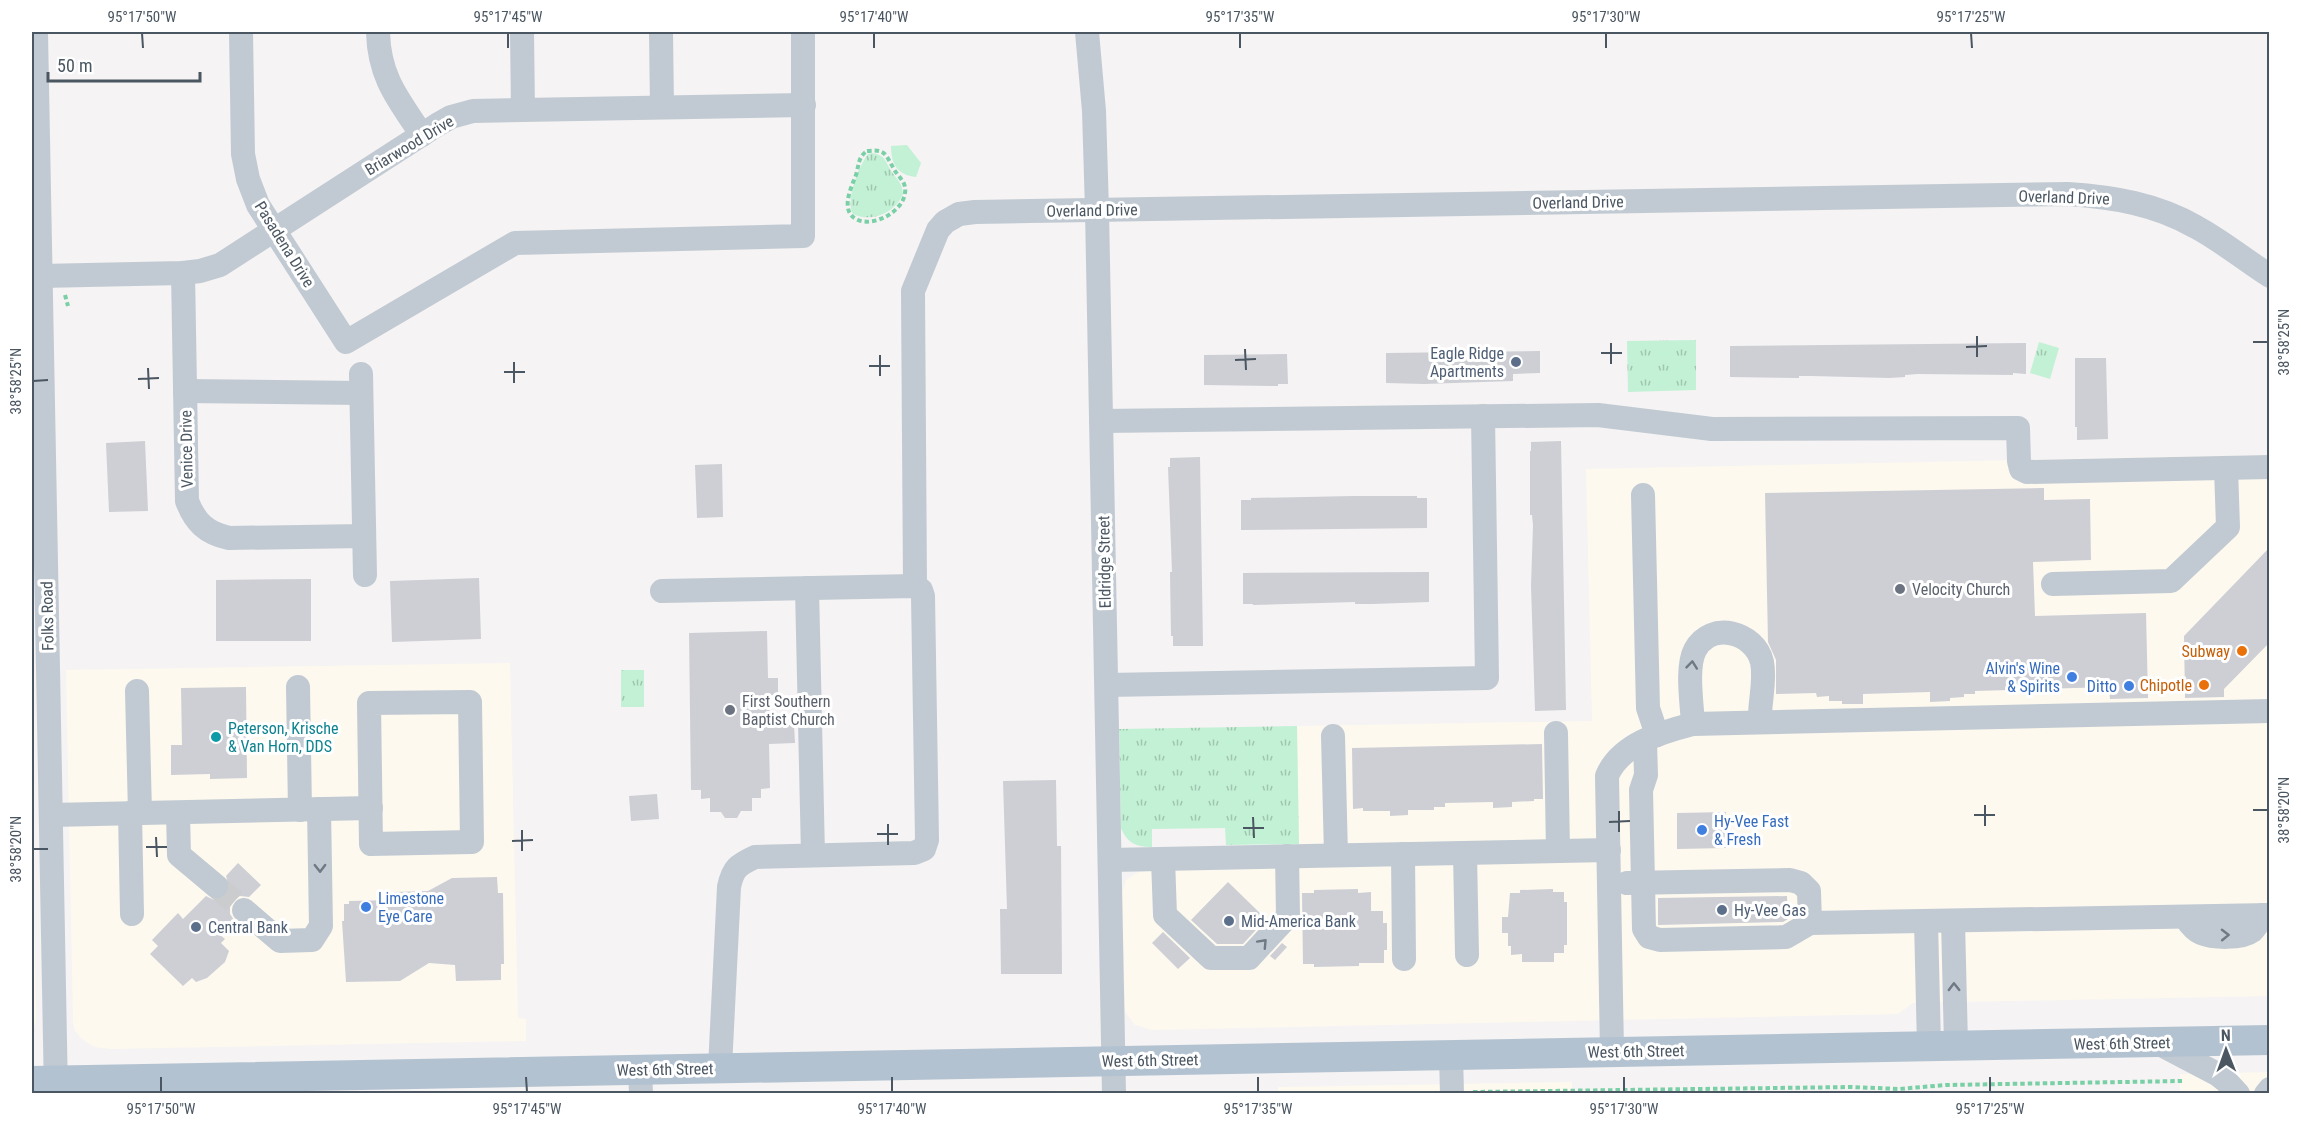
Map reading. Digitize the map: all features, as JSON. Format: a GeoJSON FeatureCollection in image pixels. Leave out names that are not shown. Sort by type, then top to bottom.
{"type":"FeatureCollection","features":[{"type":"Feature","properties":{"kind":"main road","name":"West 6th Street"},"geometry":{"type":"LineString","coordinates":[[48,1085],[174,1086],[641,1081],[720,1068],[2270,1040]]}},
{"type":"Feature","properties":{"kind":"street","name":"Folks Road"},"geometry":{"type":"LineString","coordinates":[[36,32],[34,119],[40,276],[37,392],[40,721],[51,815],[48,1085]]}},
{"type":"Feature","properties":{"kind":"street","name":"Pasadena Drive"},"geometry":{"type":"LineString","coordinates":[[241,32],[243,154],[248,179],[258,205],[346,342],[515,243],[803,236],[804,105]]}},
{"type":"Feature","properties":{"kind":"street"},"geometry":{"type":"LineString","coordinates":[[378,32],[383,70],[391,88],[422,135]]}},
{"type":"Feature","properties":{"kind":"street"},"geometry":{"type":"LineString","coordinates":[[522,32],[523,110]]}},
{"type":"Feature","properties":{"kind":"street"},"geometry":{"type":"LineString","coordinates":[[661,32],[662,108]]}},
{"type":"Feature","properties":{"kind":"street"},"geometry":{"type":"LineString","coordinates":[[803,32],[804,105]]}},
{"type":"Feature","properties":{"kind":"street","name":"Eldridge Street"},"geometry":{"type":"LineString","coordinates":[[1087,32],[1094,111],[1097,210],[1114,1094]]}},
{"type":"Feature","properties":{"kind":"street","name":"Briarwood Drive"},"geometry":{"type":"LineString","coordinates":[[40,276],[200,272],[220,265],[451,117],[473,111],[804,105]]}},
{"type":"Feature","properties":{"kind":"street","name":"Overland Drive"},"geometry":{"type":"LineString","coordinates":[[915,586],[913,291],[938,230],[945,222],[959,214],[2068,194],[2132,201],[2179,217],[2221,242],[2270,276]]}},
{"type":"Feature","properties":{"kind":"street","name":"Venice Drive"},"geometry":{"type":"LineString","coordinates":[[183,273],[187,501],[192,516],[215,535],[229,538],[364,536]]}},
{"type":"Feature","properties":{"kind":"street"},"geometry":{"type":"LineString","coordinates":[[185,392],[361,383],[365,575]]}},
{"type":"Feature","properties":{"kind":"street"},"geometry":{"type":"LineString","coordinates":[[1101,421],[1598,415],[1712,429],[2018,428],[2019,461],[2021,469],[2027,472],[2270,467]]}},
{"type":"Feature","properties":{"kind":"street"},"geometry":{"type":"LineString","coordinates":[[1107,685],[1487,678],[1483,416]]}},
{"type":"Feature","properties":{"kind":"street"},"geometry":{"type":"LineString","coordinates":[[2053,584],[2171,582],[2228,526],[2226,468]]}},
{"type":"Feature","properties":{"kind":"street"},"geometry":{"type":"LineString","coordinates":[[1643,495],[1648,708],[1651,738],[1646,775],[1641,790],[1644,929],[1649,938],[1660,940],[1786,937],[1810,924],[2266,915]]}},
{"type":"Feature","properties":{"kind":"street"},"geometry":{"type":"LineString","coordinates":[[662,591],[915,586],[921,590],[923,596],[927,840],[924,849],[915,853],[755,856],[741,863],[732,872],[729,887],[720,1068]]}},
{"type":"Feature","properties":{"kind":"street"},"geometry":{"type":"LineString","coordinates":[[807,588],[813,855]]}},
{"type":"Feature","properties":{"kind":"street"},"geometry":{"type":"LineString","coordinates":[[1693,724],[1691,664],[1695,650],[1704,639],[1714,634],[1727,632],[1750,641],[1758,651],[1762,663],[1763,696],[1760,722]]}},
{"type":"Feature","properties":{"kind":"street"},"geometry":{"type":"LineString","coordinates":[[244,910],[280,941],[312,940],[321,926],[298,687]]}},
{"type":"Feature","properties":{"kind":"street"},"geometry":{"type":"LineString","coordinates":[[132,914],[137,691]]}},
{"type":"Feature","properties":{"kind":"street"},"geometry":{"type":"LineString","coordinates":[[1612,1051],[1607,776],[1612,764],[1627,751],[1651,738],[1693,724],[2261,712],[2270,694]]}},
{"type":"Feature","properties":{"kind":"street"},"geometry":{"type":"LineString","coordinates":[[470,702],[472,842],[371,844],[371,808],[369,703],[470,702]]}},
{"type":"Feature","properties":{"kind":"street"},"geometry":{"type":"LineString","coordinates":[[1556,733],[1558,851]]}},
{"type":"Feature","properties":{"kind":"street"},"geometry":{"type":"LineString","coordinates":[[1333,736],[1336,855]]}},
{"type":"Feature","properties":{"kind":"street"},"geometry":{"type":"LineString","coordinates":[[51,815],[371,808]]}},
{"type":"Feature","properties":{"kind":"street"},"geometry":{"type":"LineString","coordinates":[[178,813],[179,855],[216,886]]}},
{"type":"Feature","properties":{"kind":"street"},"geometry":{"type":"LineString","coordinates":[[1110,860],[1609,850]]}},
{"type":"Feature","properties":{"kind":"street"},"geometry":{"type":"LineString","coordinates":[[1465,853],[1467,955]]}},
{"type":"Feature","properties":{"kind":"street"},"geometry":{"type":"LineString","coordinates":[[1403,854],[1404,959]]}},
{"type":"Feature","properties":{"kind":"street"},"geometry":{"type":"LineString","coordinates":[[1163,858],[1165,915],[1210,958],[1249,958],[1288,916],[1287,856]]}},
{"type":"Feature","properties":{"kind":"street"},"geometry":{"type":"LineString","coordinates":[[1610,884],[1790,880],[1802,884],[1809,891],[1810,924]]}},
{"type":"Feature","properties":{"kind":"street"},"geometry":{"type":"LineString","coordinates":[[1926,921],[1942,1046]]}},
{"type":"Feature","properties":{"kind":"street"},"geometry":{"type":"LineString","coordinates":[[1942,1046],[1953,921]]}},
{"type":"Feature","properties":{"kind":"street"},"geometry":{"type":"LineString","coordinates":[[2156,1042],[2232,1087]]}},
{"type":"Feature","properties":{"kind":"street"},"geometry":{"type":"LineString","coordinates":[[1451,1054],[1452,1093]]}},
{"type":"Feature","properties":{"kind":"street"},"geometry":{"type":"LineString","coordinates":[[2266,1094],[2270,1089]]}},
{"type":"Feature","properties":{"kind":"path"},"geometry":{"type":"LineString","coordinates":[[867,151],[884,152],[903,181],[906,191],[899,207],[873,221],[865,222],[856,219],[850,213],[848,206],[848,198],[860,155],[867,151]]}},
{"type":"Feature","properties":{"kind":"path"},"geometry":{"type":"LineString","coordinates":[[1358,1094],[1851,1087],[1899,1089],[2002,1084],[2232,1087]]}},
{"type":"Feature","properties":{"kind":"shaded area"},"geometry":{"type":"Polygon","coordinates":[[[2269,455],[2269,996],[1913,1003],[1898,1014],[1152,1030],[1135,1025],[1125,1012],[1122,893],[1126,880],[1138,872],[1595,839],[1299,844],[1297,726],[1592,721],[1586,469],[2269,455]]]}},
{"type":"Feature","properties":{"kind":"shaded area"},"geometry":{"type":"Polygon","coordinates":[[[510,663],[518,1018],[526,1019],[526,1041],[112,1049],[94,1047],[75,1031],[66,670],[510,663]]]}},
{"type":"Feature","properties":{"kind":"shaded area"},"geometry":{"type":"Polygon","coordinates":[[[32,780],[36,1020],[32,1035],[32,780]]]}},
{"type":"Feature","properties":{"kind":"shaded area"},"geometry":{"type":"Polygon","coordinates":[[[2269,1072],[2269,1093],[2180,1093],[2180,1074],[2269,1072]]]}},
{"type":"Feature","properties":{"kind":"shaded area"},"geometry":{"type":"Polygon","coordinates":[[[1572,1082],[1572,1093],[1278,1094],[1278,1087],[1572,1082]]]}},
{"type":"Feature","properties":{"kind":"shaded area"},"geometry":{"type":"Polygon","coordinates":[[[1077,1090],[1088,1093],[953,1093],[1077,1090]]]}},
{"type":"Feature","properties":{"kind":"green space"},"geometry":{"type":"Polygon","coordinates":[[[907,145],[921,163],[916,177],[904,174],[896,168],[892,158],[891,146],[907,145]]]}},
{"type":"Feature","properties":{"kind":"green space"},"geometry":{"type":"Polygon","coordinates":[[[868,154],[880,155],[885,160],[901,185],[903,194],[888,211],[875,217],[860,217],[853,214],[851,208],[852,192],[861,166],[868,154]]]}},
{"type":"Feature","properties":{"kind":"green space"},"geometry":{"type":"Polygon","coordinates":[[[1696,340],[1696,390],[1628,392],[1627,341],[1696,340]]]}},
{"type":"Feature","properties":{"kind":"green space"},"geometry":{"type":"Polygon","coordinates":[[[2039,342],[2059,348],[2050,379],[2030,373],[2039,342]]]}},
{"type":"Feature","properties":{"kind":"green space"},"geometry":{"type":"Polygon","coordinates":[[[621,670],[644,670],[644,707],[621,707],[621,670]]]}},
{"type":"Feature","properties":{"kind":"green space"},"geometry":{"type":"Polygon","coordinates":[[[1297,726],[1299,844],[1226,845],[1225,828],[1152,829],[1152,847],[1146,847],[1133,843],[1123,833],[1121,828],[1119,729],[1297,726]]]}},
{"type":"Feature","properties":{"kind":"building"},"geometry":{"type":"Polygon","coordinates":[[[2026,343],[2026,374],[1918,374],[1889,378],[1730,377],[1730,346],[2026,343]]]}},
{"type":"Feature","properties":{"kind":"building"},"geometry":{"type":"Polygon","coordinates":[[[1540,351],[1540,373],[1513,374],[1513,381],[1386,383],[1386,353],[1540,351]]]}},
{"type":"Feature","properties":{"kind":"building"},"geometry":{"type":"Polygon","coordinates":[[[1287,354],[1288,384],[1278,384],[1278,386],[1204,385],[1204,355],[1287,354]]]}},
{"type":"Feature","properties":{"kind":"building"},"geometry":{"type":"Polygon","coordinates":[[[2075,358],[2106,358],[2108,439],[2077,440],[2075,358]]]}},
{"type":"Feature","properties":{"kind":"building"},"geometry":{"type":"Polygon","coordinates":[[[145,441],[148,511],[109,512],[106,443],[145,441]]]}},
{"type":"Feature","properties":{"kind":"building"},"geometry":{"type":"Polygon","coordinates":[[[1561,441],[1566,710],[1535,711],[1530,451],[1531,442],[1561,441]]]}},
{"type":"Feature","properties":{"kind":"building"},"geometry":{"type":"Polygon","coordinates":[[[1200,457],[1203,646],[1173,646],[1168,467],[1170,467],[1170,458],[1200,457]]]}},
{"type":"Feature","properties":{"kind":"building"},"geometry":{"type":"Polygon","coordinates":[[[722,464],[723,517],[697,518],[695,465],[722,464]]]}},
{"type":"Feature","properties":{"kind":"building","name":"Velocity Church"},"geometry":{"type":"Polygon","coordinates":[[[2044,488],[2044,500],[2090,499],[2091,560],[2033,562],[2035,616],[2146,613],[2148,698],[2110,699],[2109,687],[1975,691],[1975,694],[1950,698],[1950,701],[1930,702],[1930,692],[1863,694],[1863,704],[1842,704],[1842,701],[1829,701],[1829,696],[1817,697],[1816,693],[1776,694],[1776,660],[1768,642],[1765,493],[2044,488]]]}},
{"type":"Feature","properties":{"kind":"building"},"geometry":{"type":"Polygon","coordinates":[[[1353,496],[1427,498],[1427,528],[1241,530],[1241,500],[1353,496]]]}},
{"type":"Feature","properties":{"kind":"building"},"geometry":{"type":"Polygon","coordinates":[[[2270,547],[2270,642],[2224,689],[2224,697],[2185,698],[2184,636],[2270,547]]]}},
{"type":"Feature","properties":{"kind":"building"},"geometry":{"type":"Polygon","coordinates":[[[1429,572],[1429,602],[1243,604],[1243,573],[1429,572]]]}},
{"type":"Feature","properties":{"kind":"building"},"geometry":{"type":"Polygon","coordinates":[[[479,578],[481,639],[392,642],[390,581],[479,578]]]}},
{"type":"Feature","properties":{"kind":"building"},"geometry":{"type":"Polygon","coordinates":[[[311,579],[311,641],[216,641],[216,580],[311,579]]]}},
{"type":"Feature","properties":{"kind":"building","name":"First Southern Baptist Church"},"geometry":{"type":"Polygon","coordinates":[[[767,631],[768,678],[778,678],[778,695],[769,695],[770,725],[794,725],[795,743],[769,744],[770,788],[761,789],[761,798],[752,798],[752,811],[741,811],[737,818],[725,818],[721,812],[710,812],[710,798],[701,799],[701,790],[691,790],[689,633],[767,631]]]}},
{"type":"Feature","properties":{"kind":"building","name":"Peterson, Krische & Van Horn, DDS"},"geometry":{"type":"Polygon","coordinates":[[[246,687],[247,778],[210,779],[210,774],[171,775],[171,745],[182,745],[181,688],[246,687]]]}},
{"type":"Feature","properties":{"kind":"building"},"geometry":{"type":"Polygon","coordinates":[[[1542,744],[1543,799],[1512,802],[1512,807],[1493,808],[1493,802],[1445,803],[1445,807],[1434,807],[1434,810],[1408,810],[1408,815],[1390,816],[1390,811],[1353,809],[1352,748],[1542,744]]]}},
{"type":"Feature","properties":{"kind":"building"},"geometry":{"type":"Polygon","coordinates":[[[1056,780],[1057,846],[1061,846],[1062,974],[1001,974],[1000,909],[1007,909],[1003,781],[1056,780]]]}},
{"type":"Feature","properties":{"kind":"building"},"geometry":{"type":"Polygon","coordinates":[[[657,794],[659,819],[631,821],[629,796],[657,794]]]}},
{"type":"Feature","properties":{"kind":"building","name":"Hy-Vee Fast & Fresh"},"geometry":{"type":"Polygon","coordinates":[[[1726,812],[1726,848],[1677,849],[1677,813],[1726,812]]]}},
{"type":"Feature","properties":{"kind":"building","name":"Central Bank"},"geometry":{"type":"Polygon","coordinates":[[[238,863],[261,885],[249,897],[240,896],[234,900],[230,907],[230,914],[234,920],[220,935],[225,939],[221,943],[229,951],[225,962],[207,978],[196,982],[192,978],[183,986],[150,954],[158,946],[152,940],[178,913],[183,919],[206,896],[220,900],[226,896],[230,888],[226,876],[238,863]]]}},
{"type":"Feature","properties":{"kind":"building"},"geometry":{"type":"Polygon","coordinates":[[[497,877],[498,893],[503,893],[504,964],[501,964],[501,980],[456,981],[455,965],[429,963],[400,981],[346,982],[342,921],[344,921],[344,904],[349,904],[349,901],[395,900],[394,892],[428,891],[452,878],[497,877]]]}},
{"type":"Feature","properties":{"kind":"building","name":"Mid-America Bank"},"geometry":{"type":"Polygon","coordinates":[[[1228,882],[1266,919],[1243,944],[1217,944],[1191,920],[1228,882]]]}},
{"type":"Feature","properties":{"kind":"building"},"geometry":{"type":"Polygon","coordinates":[[[1358,889],[1358,893],[1371,892],[1371,911],[1383,911],[1383,923],[1387,923],[1387,950],[1384,950],[1384,963],[1314,967],[1314,964],[1303,964],[1302,893],[1314,893],[1314,890],[1358,889]]]}},
{"type":"Feature","properties":{"kind":"building"},"geometry":{"type":"Polygon","coordinates":[[[1553,889],[1553,892],[1564,892],[1564,902],[1567,902],[1567,945],[1564,945],[1564,953],[1554,953],[1554,962],[1522,962],[1522,954],[1511,955],[1508,933],[1502,933],[1502,917],[1508,917],[1510,893],[1520,893],[1520,890],[1553,889]]]}},
{"type":"Feature","properties":{"kind":"building","name":"Hy-Vee Gas"},"geometry":{"type":"Polygon","coordinates":[[[1787,896],[1788,919],[1783,922],[1658,925],[1658,898],[1787,896]]]}},
{"type":"Feature","properties":{"kind":"building"},"geometry":{"type":"Polygon","coordinates":[[[1163,932],[1190,958],[1178,969],[1152,943],[1163,932]]]}},
{"type":"Feature","properties":{"kind":"building"},"geometry":{"type":"Polygon","coordinates":[[[1282,943],[1287,947],[1275,960],[1270,956],[1282,943]]]}},
{"type":"Feature","properties":{"kind":"tunnel"},"geometry":{"type":"LineString","coordinates":[[216,886],[244,910]]}},
{"type":"Feature","properties":{"kind":"place","name":"Eagle Ridge Apartments"},"geometry":{"type":"Point","coordinates":[1516,362]}},
{"type":"Feature","properties":{"kind":"place","name":"Velocity Church"},"geometry":{"type":"Point","coordinates":[1900,589]}},
{"type":"Feature","properties":{"kind":"place","name":"Subway"},"geometry":{"type":"Point","coordinates":[2242,651]}},
{"type":"Feature","properties":{"kind":"place","name":"Alvin's Wine & Spirits"},"geometry":{"type":"Point","coordinates":[2072,677]}},
{"type":"Feature","properties":{"kind":"place","name":"Chipotle"},"geometry":{"type":"Point","coordinates":[2204,685]}},
{"type":"Feature","properties":{"kind":"place","name":"Ditto"},"geometry":{"type":"Point","coordinates":[2129,686]}},
{"type":"Feature","properties":{"kind":"place","name":"First Southern Baptist Church"},"geometry":{"type":"Point","coordinates":[730,710]}},
{"type":"Feature","properties":{"kind":"place","name":"Peterson, Krische & Van Horn, DDS"},"geometry":{"type":"Point","coordinates":[216,737]}},
{"type":"Feature","properties":{"kind":"place","name":"Hy-Vee Fast & Fresh"},"geometry":{"type":"Point","coordinates":[1702,830]}},
{"type":"Feature","properties":{"kind":"place","name":"Limestone Eye Care"},"geometry":{"type":"Point","coordinates":[366,907]}},
{"type":"Feature","properties":{"kind":"place","name":"Hy-Vee Gas"},"geometry":{"type":"Point","coordinates":[1722,910]}},
{"type":"Feature","properties":{"kind":"place","name":"Mid-America Bank"},"geometry":{"type":"Point","coordinates":[1229,921]}},
{"type":"Feature","properties":{"kind":"place","name":"Central Bank"},"geometry":{"type":"Point","coordinates":[196,927]}}]}
